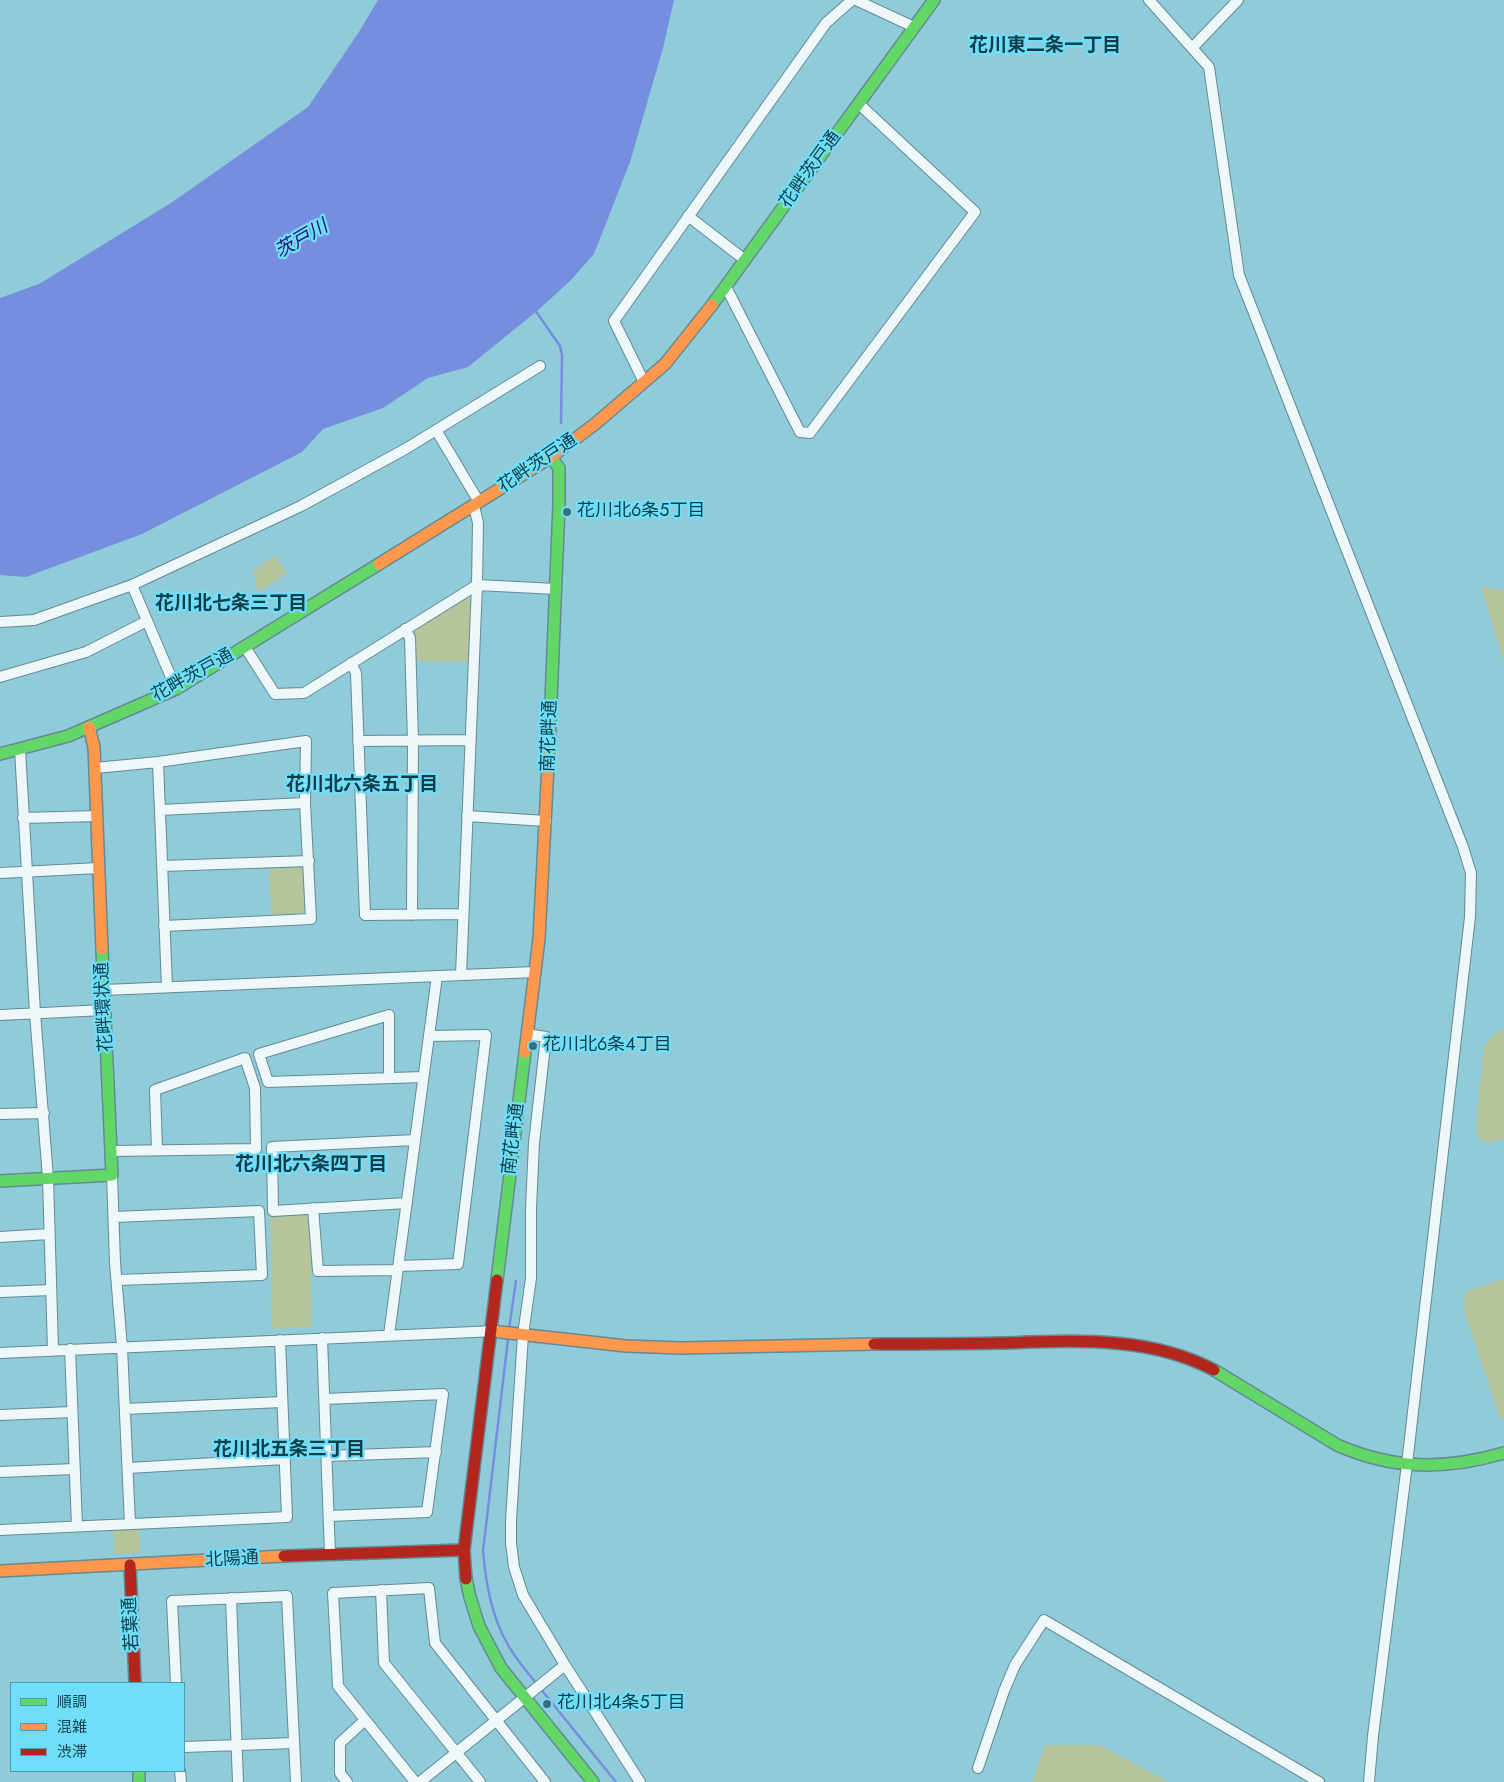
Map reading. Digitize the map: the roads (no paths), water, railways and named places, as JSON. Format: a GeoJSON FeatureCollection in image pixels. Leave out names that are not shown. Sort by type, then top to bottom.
{"type":"FeatureCollection","features":[{"type":"Feature","properties":{"kind":"street"},"geometry":{"type":"LineString","coordinates":[[644,382],[614,321],[826,23],[852,0]]}},
{"type":"Feature","properties":{"kind":"street"},"geometry":{"type":"LineString","coordinates":[[856,0],[914,28]]}},
{"type":"Feature","properties":{"kind":"street","name":"花畔茨戸通"},"geometry":{"type":"LineString","coordinates":[[0,754],[68,736],[176,689],[552,457],[595,424],[665,364],[696,327],[934,0]]}},
{"type":"Feature","properties":{"kind":"street"},"geometry":{"type":"LineString","coordinates":[[1192,48],[1238,0]]}},
{"type":"Feature","properties":{"kind":"street"},"geometry":{"type":"LineString","coordinates":[[1154,2],[1209,67],[1239,275],[1460,838],[1471,873],[1470,917],[1369,1782]]}},
{"type":"Feature","properties":{"kind":"street"},"geometry":{"type":"LineString","coordinates":[[726,287],[800,432],[810,433],[975,212],[859,104]]}},
{"type":"Feature","properties":{"kind":"street"},"geometry":{"type":"LineString","coordinates":[[688,216],[745,260]]}},
{"type":"Feature","properties":{"kind":"street"},"geometry":{"type":"LineString","coordinates":[[0,622],[34,620],[132,585],[301,506],[407,448],[540,366]]}},
{"type":"Feature","properties":{"kind":"street"},"geometry":{"type":"LineString","coordinates":[[436,430],[476,504],[478,523],[461,975]]}},
{"type":"Feature","properties":{"kind":"street","name":"南花畔通"},"geometry":{"type":"LineString","coordinates":[[552,457],[559,468],[556,589],[539,939],[495,1331],[464,1550],[466,1586],[472,1610],[482,1635],[501,1668],[529,1694],[593,1782]]}},
{"type":"Feature","properties":{"kind":"street"},"geometry":{"type":"LineString","coordinates":[[132,585],[176,689]]}},
{"type":"Feature","properties":{"kind":"street"},"geometry":{"type":"LineString","coordinates":[[245,647],[275,694],[304,693],[477,585],[556,589]]}},
{"type":"Feature","properties":{"kind":"street"},"geometry":{"type":"LineString","coordinates":[[0,677],[86,652],[148,621]]}},
{"type":"Feature","properties":{"kind":"street"},"geometry":{"type":"LineString","coordinates":[[405,629],[410,638],[413,741],[412,915]]}},
{"type":"Feature","properties":{"kind":"street"},"geometry":{"type":"LineString","coordinates":[[351,663],[356,673],[365,915],[463,914]]}},
{"type":"Feature","properties":{"kind":"street","name":"花畔環状通"},"geometry":{"type":"LineString","coordinates":[[89,727],[94,747],[112,1175]]}},
{"type":"Feature","properties":{"kind":"street"},"geometry":{"type":"LineString","coordinates":[[358,741],[470,740]]}},
{"type":"Feature","properties":{"kind":"street"},"geometry":{"type":"LineString","coordinates":[[95,768],[158,762],[306,741],[305,803],[311,919],[164,926]]}},
{"type":"Feature","properties":{"kind":"street"},"geometry":{"type":"LineString","coordinates":[[20,749],[34,1013],[44,1113],[48,1178],[53,1350]]}},
{"type":"Feature","properties":{"kind":"street"},"geometry":{"type":"LineString","coordinates":[[158,762],[167,987]]}},
{"type":"Feature","properties":{"kind":"street"},"geometry":{"type":"LineString","coordinates":[[160,810],[305,803]]}},
{"type":"Feature","properties":{"kind":"street"},"geometry":{"type":"LineString","coordinates":[[23,818],[97,816]]}},
{"type":"Feature","properties":{"kind":"street"},"geometry":{"type":"LineString","coordinates":[[467,816],[546,821]]}},
{"type":"Feature","properties":{"kind":"street"},"geometry":{"type":"LineString","coordinates":[[162,866],[308,861]]}},
{"type":"Feature","properties":{"kind":"street"},"geometry":{"type":"LineString","coordinates":[[0,873],[99,868]]}},
{"type":"Feature","properties":{"kind":"street"},"geometry":{"type":"LineString","coordinates":[[104,990],[535,972]]}},
{"type":"Feature","properties":{"kind":"street"},"geometry":{"type":"LineString","coordinates":[[389,1335],[437,976]]}},
{"type":"Feature","properties":{"kind":"street"},"geometry":{"type":"LineString","coordinates":[[0,1015],[105,1010]]}},
{"type":"Feature","properties":{"kind":"street"},"geometry":{"type":"LineString","coordinates":[[389,1078],[389,1015],[259,1054],[268,1082],[423,1077]]}},
{"type":"Feature","properties":{"kind":"street"},"geometry":{"type":"LineString","coordinates":[[527,1034],[546,1037],[534,1144],[531,1208],[531,1278],[519,1335],[511,1543],[514,1567],[523,1595],[565,1665],[640,1782]]}},
{"type":"Feature","properties":{"kind":"street"},"geometry":{"type":"LineString","coordinates":[[313,1208],[318,1271],[458,1264],[486,1035],[429,1036]]}},
{"type":"Feature","properties":{"kind":"street"},"geometry":{"type":"LineString","coordinates":[[112,1151],[256,1149],[255,1088],[245,1058],[154,1090],[157,1150]]}},
{"type":"Feature","properties":{"kind":"street"},"geometry":{"type":"LineString","coordinates":[[0,1114],[44,1113]]}},
{"type":"Feature","properties":{"kind":"street"},"geometry":{"type":"LineString","coordinates":[[407,1203],[273,1210],[272,1147],[415,1140]]}},
{"type":"Feature","properties":{"kind":"street"},"geometry":{"type":"LineString","coordinates":[[0,1181],[112,1175],[130,1524]]}},
{"type":"Feature","properties":{"kind":"street"},"geometry":{"type":"LineString","coordinates":[[114,1217],[259,1211],[262,1275],[117,1280]]}},
{"type":"Feature","properties":{"kind":"street"},"geometry":{"type":"LineString","coordinates":[[0,1237],[49,1234]]}},
{"type":"Feature","properties":{"kind":"street"},"geometry":{"type":"LineString","coordinates":[[0,1292],[51,1290]]}},
{"type":"Feature","properties":{"kind":"street"},"geometry":{"type":"LineString","coordinates":[[0,1352],[495,1331],[626,1346],[681,1348],[1102,1342],[1133,1344],[1195,1360],[1237,1382],[1338,1445],[1367,1458],[1386,1462],[1430,1466],[1464,1464],[1504,1453]]}},
{"type":"Feature","properties":{"kind":"street"},"geometry":{"type":"LineString","coordinates":[[322,1338],[330,1554]]}},
{"type":"Feature","properties":{"kind":"street"},"geometry":{"type":"LineString","coordinates":[[0,1530],[287,1517],[280,1340]]}},
{"type":"Feature","properties":{"kind":"street"},"geometry":{"type":"LineString","coordinates":[[70,1349],[77,1526]]}},
{"type":"Feature","properties":{"kind":"street"},"geometry":{"type":"LineString","coordinates":[[325,1399],[443,1394],[427,1512],[329,1516]]}},
{"type":"Feature","properties":{"kind":"street"},"geometry":{"type":"LineString","coordinates":[[125,1409],[282,1402]]}},
{"type":"Feature","properties":{"kind":"street"},"geometry":{"type":"LineString","coordinates":[[0,1415],[72,1412]]}},
{"type":"Feature","properties":{"kind":"street"},"geometry":{"type":"LineString","coordinates":[[327,1456],[436,1452]]}},
{"type":"Feature","properties":{"kind":"street"},"geometry":{"type":"LineString","coordinates":[[128,1468],[285,1459]]}},
{"type":"Feature","properties":{"kind":"street"},"geometry":{"type":"LineString","coordinates":[[0,1472],[74,1469]]}},
{"type":"Feature","properties":{"kind":"street","name":"北陽通"},"geometry":{"type":"LineString","coordinates":[[0,1571],[330,1554],[464,1550]]}},
{"type":"Feature","properties":{"kind":"street","name":"若葉通"},"geometry":{"type":"LineString","coordinates":[[130,1565],[135,1682]]}},
{"type":"Feature","properties":{"kind":"street"},"geometry":{"type":"LineString","coordinates":[[415,1782],[338,1686],[333,1593],[429,1588],[435,1643],[545,1782]]}},
{"type":"Feature","properties":{"kind":"street"},"geometry":{"type":"LineString","coordinates":[[381,1590],[384,1663],[480,1782]]}},
{"type":"Feature","properties":{"kind":"street"},"geometry":{"type":"LineString","coordinates":[[176,1682],[172,1600],[288,1596],[296,1782]]}},
{"type":"Feature","properties":{"kind":"street"},"geometry":{"type":"LineString","coordinates":[[231,1598],[238,1782]]}},
{"type":"Feature","properties":{"kind":"street"},"geometry":{"type":"LineString","coordinates":[[978,1768],[1004,1691],[1015,1665],[1044,1620],[1320,1782]]}},
{"type":"Feature","properties":{"kind":"street"},"geometry":{"type":"LineString","coordinates":[[420,1782],[565,1665]]}},
{"type":"Feature","properties":{"kind":"street"},"geometry":{"type":"LineString","coordinates":[[347,1782],[340,1773],[340,1743],[366,1720]]}},
{"type":"Feature","properties":{"kind":"street"},"geometry":{"type":"LineString","coordinates":[[185,1747],[294,1743]]}},
{"type":"Feature","properties":{"kind":"water","name":"茨戸川"},"geometry":{"type":"Polygon","coordinates":[[[378,0],[674,0],[663,48],[630,162],[594,254],[570,281],[537,311],[468,367],[428,378],[383,408],[323,429],[302,452],[142,534],[26,577],[0,575],[0,298],[39,284],[171,203],[308,107],[359,32],[378,0]]]}},
{"type":"Feature","properties":{"kind":"waterway"},"geometry":{"type":"LineString","coordinates":[[535,310],[560,346],[562,355],[561,423]]}},
{"type":"Feature","properties":{"kind":"waterway"},"geometry":{"type":"LineString","coordinates":[[509,1329],[516,1281]]}},
{"type":"Feature","properties":{"kind":"waterway"},"geometry":{"type":"LineString","coordinates":[[508,1339],[483,1551],[493,1610],[501,1632],[514,1654],[537,1684]]}},
{"type":"Feature","properties":{"kind":"waterway"},"geometry":{"type":"LineString","coordinates":[[540,1688],[616,1782]]}},
{"type":"Feature","properties":{"kind":"place","name":"花川北6条5丁目"},"geometry":{"type":"Point","coordinates":[567,512]}},
{"type":"Feature","properties":{"kind":"place","name":"花川北6条4丁目"},"geometry":{"type":"Point","coordinates":[533,1046]}},
{"type":"Feature","properties":{"kind":"place","name":"花川北4条5丁目"},"geometry":{"type":"Point","coordinates":[547,1704]}},
{"type":"Feature","properties":{"kind":"district","name":"花川東二条一丁目"},"geometry":{"type":"Point","coordinates":[1045,46]}},
{"type":"Feature","properties":{"kind":"district","name":"花川北七条三丁目"},"geometry":{"type":"Point","coordinates":[231,604]}},
{"type":"Feature","properties":{"kind":"district","name":"花川北六条五丁目"},"geometry":{"type":"Point","coordinates":[362,785]}},
{"type":"Feature","properties":{"kind":"district","name":"花川北六条四丁目"},"geometry":{"type":"Point","coordinates":[311,1165]}},
{"type":"Feature","properties":{"kind":"district","name":"花川北五条三丁目"},"geometry":{"type":"Point","coordinates":[289,1450]}}]}
